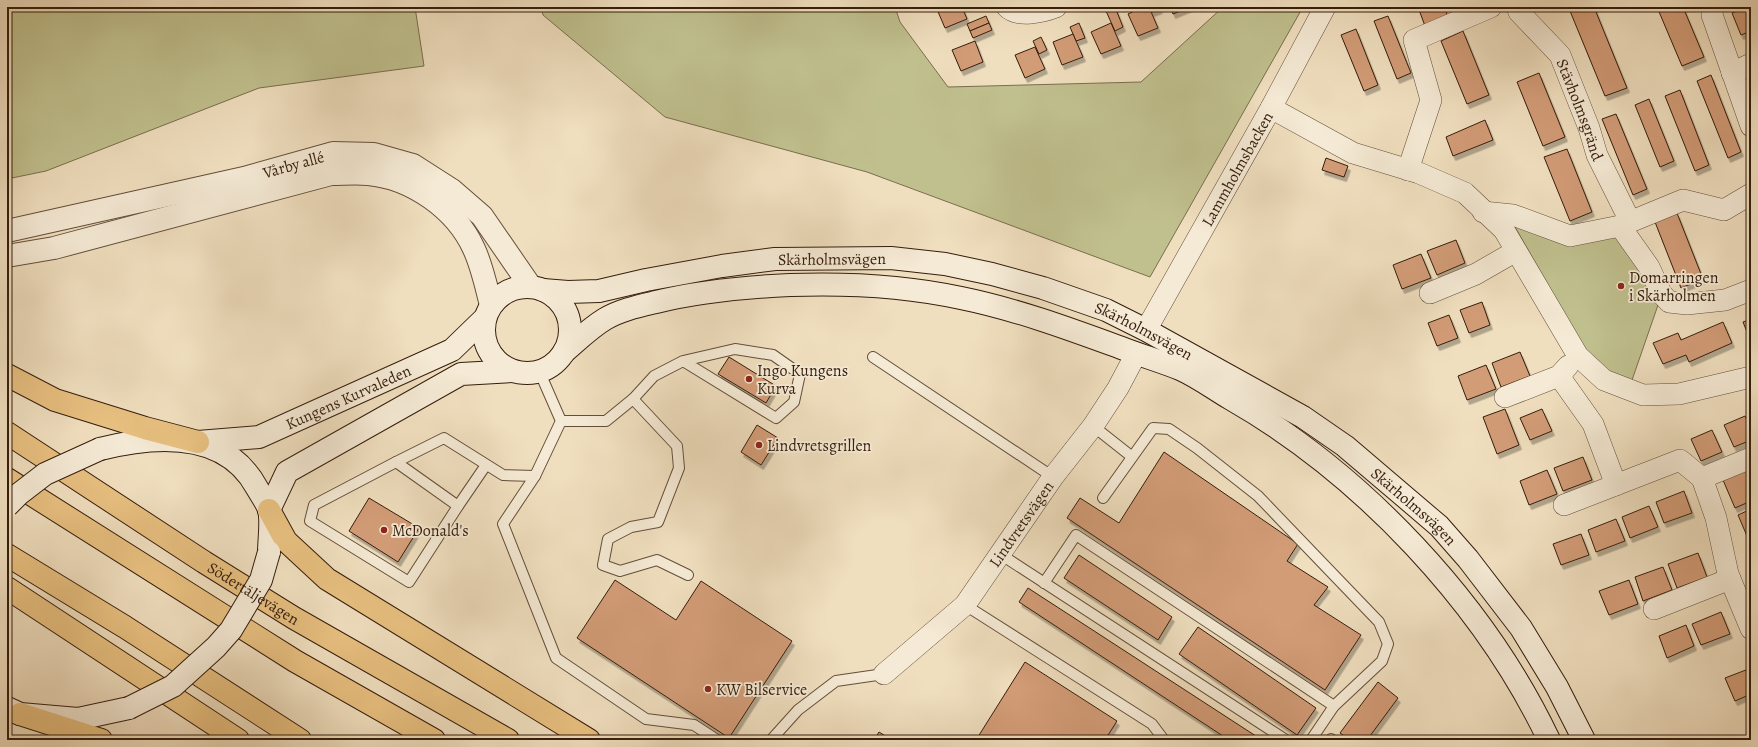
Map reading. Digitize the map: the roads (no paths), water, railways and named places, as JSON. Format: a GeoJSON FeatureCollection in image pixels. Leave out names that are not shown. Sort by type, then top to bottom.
{"type":"FeatureCollection","features":[{"type":"Feature","properties":{"kind":"highway"},"geometry":{"type":"LineString","coordinates":[[7,375],[55,400],[145,428],[198,442]]}},
{"type":"Feature","properties":{"kind":"highway","name":"Södertäljevägen"},"geometry":{"type":"LineString","coordinates":[[7,433],[204,562],[294,618],[508,740]]}},
{"type":"Feature","properties":{"kind":"highway"},"geometry":{"type":"LineString","coordinates":[[7,479],[295,661],[434,740]]}},
{"type":"Feature","properties":{"kind":"highway"},"geometry":{"type":"LineString","coordinates":[[269,510],[286,541],[327,579],[589,740]]}},
{"type":"Feature","properties":{"kind":"highway"},"geometry":{"type":"LineString","coordinates":[[7,556],[125,627],[300,740]]}},
{"type":"Feature","properties":{"kind":"highway"},"geometry":{"type":"LineString","coordinates":[[7,588],[238,740]]}},
{"type":"Feature","properties":{"kind":"highway"},"geometry":{"type":"LineString","coordinates":[[12,712],[101,740]]}},
{"type":"Feature","properties":{"kind":"main road","name":"Vårby allé"},"geometry":{"type":"LineString","coordinates":[[7,231],[244,178],[334,153],[374,154],[413,165],[452,190],[482,216],[537,288]]}},
{"type":"Feature","properties":{"kind":"main road","name":"Vårby allé"},"geometry":{"type":"LineString","coordinates":[[7,256],[54,248],[331,174],[370,174],[394,179],[435,201],[452,215],[474,248],[480,263],[488,312]]}},
{"type":"Feature","properties":{"kind":"main road","name":"Skärholmsvägen"},"geometry":{"type":"LineString","coordinates":[[537,288],[568,292],[599,291],[646,280],[722,266],[774,259],[891,258],[946,264],[992,274],[1043,288],[1106,310],[1146,330],[1303,417],[1345,446],[1439,526],[1468,560],[1521,628],[1557,687],[1584,740]]}},
{"type":"Feature","properties":{"kind":"main road","name":"Skärholmsvägen"},"geometry":{"type":"LineString","coordinates":[[564,352],[608,318],[633,308],[715,290],[812,284],[916,290],[960,297],[1065,327],[1181,370],[1252,411],[1298,442],[1382,514],[1434,567],[1470,611],[1508,665],[1546,735]]}},
{"type":"Feature","properties":{"kind":"main road"},"geometry":{"type":"LineString","coordinates":[[515,288],[537,288],[554,296],[562,305],[568,316],[570,329],[564,352],[554,365],[540,373],[527,375],[514,372],[498,363],[488,350],[483,334],[488,312],[502,294],[515,288]]}},
{"type":"Feature","properties":{"kind":"main road","name":"Kungens Kurvaleden"},"geometry":{"type":"LineString","coordinates":[[198,442],[259,437],[452,350],[488,312]]}},
{"type":"Feature","properties":{"kind":"main road"},"geometry":{"type":"LineString","coordinates":[[1136,354],[1146,330]]}},
{"type":"Feature","properties":{"kind":"main road","name":"Kungens Kurvaleden"},"geometry":{"type":"LineString","coordinates":[[269,510],[287,472],[461,374],[514,372]]}},
{"type":"Feature","properties":{"kind":"main road"},"geometry":{"type":"LineString","coordinates":[[7,506],[19,494],[45,474],[100,449],[126,443],[159,440],[198,442],[228,456],[249,473],[269,510],[269,552],[260,580],[231,630],[216,647],[173,686],[129,708],[78,719],[12,712]]}},
{"type":"Feature","properties":{"kind":"street"},"geometry":{"type":"LineString","coordinates":[[1007,7],[1010,10],[1029,14],[1056,7]]}},
{"type":"Feature","properties":{"kind":"street","name":"Lammholmsbacken"},"geometry":{"type":"LineString","coordinates":[[1146,330],[1271,108],[1325,7]]}},
{"type":"Feature","properties":{"kind":"street","name":"Stävholmsgränd"},"geometry":{"type":"LineString","coordinates":[[1517,7],[1519,12],[1560,55],[1589,128],[1597,155],[1625,223],[1649,267],[1661,293],[1669,302],[1687,304],[1725,300],[1751,290]]}},
{"type":"Feature","properties":{"kind":"street"},"geometry":{"type":"LineString","coordinates":[[1712,7],[1712,15],[1751,126]]}},
{"type":"Feature","properties":{"kind":"street"},"geometry":{"type":"LineString","coordinates":[[1408,170],[1431,100],[1414,40],[1479,9]]}},
{"type":"Feature","properties":{"kind":"street"},"geometry":{"type":"LineString","coordinates":[[1732,73],[1751,64]]}},
{"type":"Feature","properties":{"kind":"street"},"geometry":{"type":"LineString","coordinates":[[1271,108],[1353,153],[1408,170],[1465,193],[1483,212],[1504,230],[1578,356],[1604,380],[1642,395],[1679,394],[1751,377]]}},
{"type":"Feature","properties":{"kind":"street"},"geometry":{"type":"LineString","coordinates":[[1483,212],[1514,215],[1570,236],[1625,223],[1683,200],[1724,210],[1751,194]]}},
{"type":"Feature","properties":{"kind":"street"},"geometry":{"type":"LineString","coordinates":[[1430,293],[1476,274],[1516,251]]}},
{"type":"Feature","properties":{"kind":"street","name":"Lindvretsvägen"},"geometry":{"type":"LineString","coordinates":[[884,674],[965,604],[1053,477],[1093,426],[1118,388],[1136,354]]}},
{"type":"Feature","properties":{"kind":"street"},"geometry":{"type":"LineString","coordinates":[[1505,397],[1559,376],[1578,356]]}},
{"type":"Feature","properties":{"kind":"street"},"geometry":{"type":"LineString","coordinates":[[1559,376],[1593,424],[1616,485]]}},
{"type":"Feature","properties":{"kind":"street"},"geometry":{"type":"LineString","coordinates":[[1702,478],[1751,458]]}},
{"type":"Feature","properties":{"kind":"street"},"geometry":{"type":"LineString","coordinates":[[1564,505],[1680,460],[1702,478],[1716,518],[1730,579],[1751,629]]}},
{"type":"Feature","properties":{"kind":"street"},"geometry":{"type":"LineString","coordinates":[[1654,609],[1730,579]]}},
{"type":"Feature","properties":{"kind":"lane"},"geometry":{"type":"LineString","coordinates":[[561,421],[606,421],[633,399],[654,376],[684,361],[735,349],[773,355],[800,374],[794,402],[776,418],[684,361]]}},
{"type":"Feature","properties":{"kind":"lane"},"geometry":{"type":"LineString","coordinates":[[873,357],[1053,477]]}},
{"type":"Feature","properties":{"kind":"lane"},"geometry":{"type":"LineString","coordinates":[[540,373],[561,421],[534,476],[503,524],[556,658],[646,719],[694,725],[717,740]]}},
{"type":"Feature","properties":{"kind":"lane"},"geometry":{"type":"LineString","coordinates":[[633,399],[677,446],[679,468],[658,522],[631,527],[608,539],[603,565],[620,571],[657,560],[688,575]]}},
{"type":"Feature","properties":{"kind":"lane"},"geometry":{"type":"LineString","coordinates":[[1093,426],[1132,456]]}},
{"type":"Feature","properties":{"kind":"lane"},"geometry":{"type":"LineString","coordinates":[[1103,498],[1153,428],[1169,429],[1197,448],[1258,496],[1379,622],[1388,644],[1382,661],[1334,706],[1310,740]]}},
{"type":"Feature","properties":{"kind":"lane"},"geometry":{"type":"LineString","coordinates":[[486,465],[409,582],[310,520],[314,505],[444,438],[503,475],[534,476]]}},
{"type":"Feature","properties":{"kind":"lane"},"geometry":{"type":"LineString","coordinates":[[396,462],[458,506]]}},
{"type":"Feature","properties":{"kind":"lane"},"geometry":{"type":"LineString","coordinates":[[1044,583],[1076,535],[1334,706]]}},
{"type":"Feature","properties":{"kind":"lane"},"geometry":{"type":"LineString","coordinates":[[1000,554],[1286,740]]}},
{"type":"Feature","properties":{"kind":"lane"},"geometry":{"type":"LineString","coordinates":[[965,604],[1152,724],[1164,740]]}},
{"type":"Feature","properties":{"kind":"lane"},"geometry":{"type":"LineString","coordinates":[[771,740],[798,710],[836,682],[884,674]]}},
{"type":"Feature","properties":{"kind":"place","name":"Domarringen i Skärholmen"},"geometry":{"type":"Point","coordinates":[1621,286]}},
{"type":"Feature","properties":{"kind":"place","name":"Ingo Kungens Kurva"},"geometry":{"type":"Point","coordinates":[749,379]}},
{"type":"Feature","properties":{"kind":"place","name":"Lindvretsgrillen"},"geometry":{"type":"Point","coordinates":[759,445]}},
{"type":"Feature","properties":{"kind":"place","name":"McDonald's"},"geometry":{"type":"Point","coordinates":[384,530]}},
{"type":"Feature","properties":{"kind":"place","name":"KW Bilservice"},"geometry":{"type":"Point","coordinates":[708,689]}}]}
